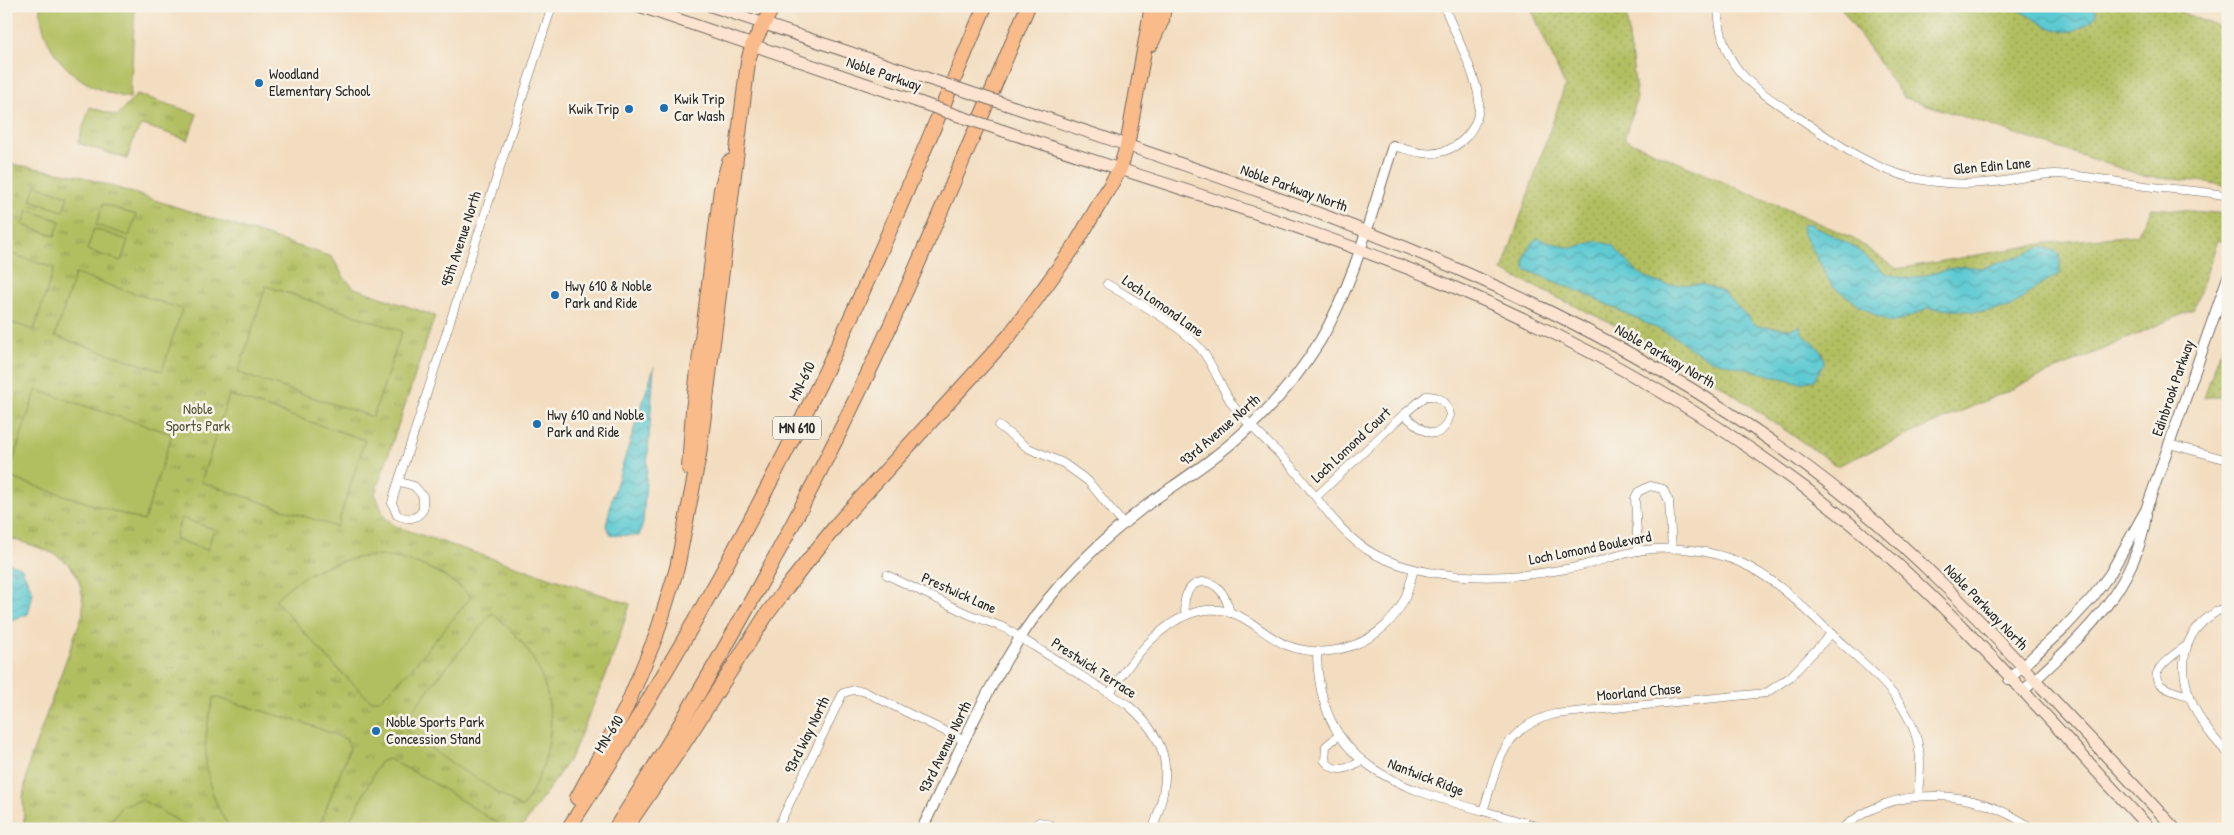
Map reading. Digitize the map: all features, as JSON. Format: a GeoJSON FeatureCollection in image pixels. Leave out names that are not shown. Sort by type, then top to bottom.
{"type":"FeatureCollection","features":[{"type":"Feature","properties":{"kind":"highway"},"geometry":{"type":"LineString","coordinates":[[559,829],[601,756],[644,668],[668,600],[687,523],[700,455],[748,62],[752,46],[773,6]]}},
{"type":"Feature","properties":{"kind":"highway","name":"MN-610"},"geometry":{"type":"LineString","coordinates":[[568,829],[686,636],[749,523],[814,394],[894,222],[985,6]]}},
{"type":"Feature","properties":{"kind":"highway","name":"MN 610"},"geometry":{"type":"LineString","coordinates":[[615,829],[665,749],[734,631],[833,445],[905,292],[1028,6]]}},
{"type":"Feature","properties":{"kind":"highway"},"geometry":{"type":"LineString","coordinates":[[625,829],[663,775],[763,620],[791,582],[839,522],[974,376],[1032,308],[1074,247],[1120,169],[1128,146],[1152,6]]}},
{"type":"Feature","properties":{"kind":"highway"},"geometry":{"type":"LineString","coordinates":[[1143,61],[1158,30],[1164,6]]}},
{"type":"Feature","properties":{"kind":"main road","name":"Noble Parkway"},"geometry":{"type":"LineString","coordinates":[[639,6],[752,46],[1120,169]]}},
{"type":"Feature","properties":{"kind":"main road","name":"Noble Parkway"},"geometry":{"type":"LineString","coordinates":[[711,6],[1014,107]]}},
{"type":"Feature","properties":{"kind":"main road","name":"Noble Parkway North"},"geometry":{"type":"LineString","coordinates":[[1014,107],[1250,187],[1365,230],[1460,270],[1597,335],[1673,377],[1747,424],[1820,476],[1890,534],[1950,591],[2023,666],[2175,829]]}},
{"type":"Feature","properties":{"kind":"main road"},"geometry":{"type":"LineString","coordinates":[[1120,169],[1358,250],[1456,288],[1570,342],[1658,389],[1732,435],[1812,494],[1871,542],[1954,619],[2150,829]]}},
{"type":"Feature","properties":{"kind":"street","name":"95th Avenue North"},"geometry":{"type":"LineString","coordinates":[[400,482],[414,486],[423,496],[423,510],[414,518],[403,518],[394,510],[392,502],[552,6]]}},
{"type":"Feature","properties":{"kind":"street","name":"93rd Avenue North"},"geometry":{"type":"LineString","coordinates":[[922,829],[990,689],[1020,638],[1060,584],[1098,546],[1124,524],[1204,465],[1250,426],[1272,405],[1298,374],[1320,340],[1341,298],[1393,146],[1425,153],[1439,153],[1453,148],[1465,139],[1474,128],[1478,113],[1477,92],[1444,6]]}},
{"type":"Feature","properties":{"kind":"street","name":"Glen Edin Lane"},"geometry":{"type":"LineString","coordinates":[[1718,6],[1718,27],[1724,46],[1733,65],[1746,80],[1834,144],[1885,169],[1912,178],[1968,184],[2025,177],[2073,175],[2228,196]]}},
{"type":"Feature","properties":{"kind":"street","name":"Edinbrook Parkway"},"geometry":{"type":"LineString","coordinates":[[2010,679],[2066,626],[2102,585],[2146,510],[2228,276]]}},
{"type":"Feature","properties":{"kind":"street","name":"Loch Lomond Lane"},"geometry":{"type":"LineString","coordinates":[[1107,284],[1187,336],[1201,350],[1233,404],[1250,426]]}},
{"type":"Feature","properties":{"kind":"street"},"geometry":{"type":"LineString","coordinates":[[1426,396],[1442,399],[1448,406],[1450,414],[1442,430],[1433,433],[1425,432],[1404,414],[1426,396]]}},
{"type":"Feature","properties":{"kind":"street","name":"Loch Lomond Court"},"geometry":{"type":"LineString","coordinates":[[1316,497],[1404,414]]}},
{"type":"Feature","properties":{"kind":"street"},"geometry":{"type":"LineString","coordinates":[[999,426],[1028,448],[1063,463],[1088,481],[1124,524]]}},
{"type":"Feature","properties":{"kind":"street","name":"Loch Lomond Boulevard"},"geometry":{"type":"LineString","coordinates":[[1250,426],[1291,466],[1339,526],[1355,541],[1373,553],[1414,569],[1451,574],[1527,574],[1565,570],[1638,551],[1672,549],[1717,554],[1762,574],[1879,676],[1894,695],[1907,715],[1915,737],[1920,761],[1918,795]]}},
{"type":"Feature","properties":{"kind":"street"},"geometry":{"type":"LineString","coordinates":[[2169,444],[2228,460]]}},
{"type":"Feature","properties":{"kind":"street"},"geometry":{"type":"LineString","coordinates":[[1638,551],[1635,498],[1638,492],[1650,486],[1663,489],[1669,501],[1672,549]]}},
{"type":"Feature","properties":{"kind":"street","name":"Edinbrook Parkway"},"geometry":{"type":"LineString","coordinates":[[2022,692],[2094,622],[2120,587],[2135,559],[2143,533],[2146,510]]}},
{"type":"Feature","properties":{"kind":"street"},"geometry":{"type":"LineString","coordinates":[[1110,694],[1136,657],[1162,632],[1186,616],[1219,610],[1250,621],[1286,645],[1318,651],[1335,651],[1353,646],[1369,638],[1384,627],[1405,598],[1414,569]]}},
{"type":"Feature","properties":{"kind":"street","name":"Prestwick Lane"},"geometry":{"type":"LineString","coordinates":[[887,575],[968,614],[1005,628],[1020,638]]}},
{"type":"Feature","properties":{"kind":"street"},"geometry":{"type":"LineString","coordinates":[[1186,616],[1184,604],[1188,591],[1192,586],[1204,582],[1216,585],[1224,592],[1230,613]]}},
{"type":"Feature","properties":{"kind":"street"},"geometry":{"type":"LineString","coordinates":[[2228,606],[2204,619],[2195,630],[2186,646],[2183,671],[2190,696],[2210,733],[2228,753]]}},
{"type":"Feature","properties":{"kind":"street","name":"Moorland Chase"},"geometry":{"type":"LineString","coordinates":[[1483,811],[1506,746],[1526,724],[1555,714],[1766,693],[1790,677],[1831,634]]}},
{"type":"Feature","properties":{"kind":"street","name":"Prestwick Terrace"},"geometry":{"type":"LineString","coordinates":[[1020,638],[1128,705],[1153,730],[1161,746],[1166,782],[1153,829]]}},
{"type":"Feature","properties":{"kind":"street"},"geometry":{"type":"LineString","coordinates":[[2186,646],[2166,660],[2160,666],[2157,673],[2158,682],[2163,688],[2190,696]]}},
{"type":"Feature","properties":{"kind":"street","name":"Nantwick Ridge"},"geometry":{"type":"LineString","coordinates":[[1318,651],[1320,686],[1326,709],[1339,735],[1362,761],[1393,781],[1453,803],[1544,829]]}},
{"type":"Feature","properties":{"kind":"street","name":"93rd Way North"},"geometry":{"type":"LineString","coordinates":[[777,829],[843,694],[854,690],[863,691],[965,741]]}},
{"type":"Feature","properties":{"kind":"street"},"geometry":{"type":"LineString","coordinates":[[1339,735],[1326,746],[1324,761],[1328,766],[1342,770],[1362,761]]}},
{"type":"Feature","properties":{"kind":"street"},"geometry":{"type":"LineString","coordinates":[[1841,829],[1872,809],[1894,800],[1918,795],[1971,800],[1993,806],[2014,816],[2033,829]]}},
{"type":"Feature","properties":{"kind":"street"},"geometry":{"type":"LineString","coordinates":[[1030,829],[1039,822],[1050,825],[1053,829]]}},
{"type":"Feature","properties":{"kind":"green space"},"geometry":{"type":"Polygon","coordinates":[[[40,6],[135,6],[130,98],[96,88],[67,68],[56,56],[48,41],[42,25],[40,6]]]}},
{"type":"Feature","properties":{"kind":"green space"},"geometry":{"type":"Polygon","coordinates":[[[1530,6],[1625,6],[1637,98],[1624,139],[1851,237],[1897,269],[2047,243],[2137,235],[2152,208],[2228,214],[2223,230],[2228,232],[2228,243],[2218,240],[2194,309],[1837,466],[1711,379],[1623,329],[1502,271],[1565,86],[1530,6]]]}},
{"type":"Feature","properties":{"kind":"green space"},"geometry":{"type":"Polygon","coordinates":[[[1840,6],[2164,6],[2228,30],[2228,187],[2207,182],[2147,177],[1903,97],[1840,6]]]}},
{"type":"Feature","properties":{"kind":"green space"},"geometry":{"type":"Polygon","coordinates":[[[137,94],[197,114],[188,140],[143,125],[135,135],[127,159],[78,143],[90,107],[117,116],[137,94]]]}},
{"type":"Feature","properties":{"kind":"green space","name":"Noble Sports Park"},"geometry":{"type":"Polygon","coordinates":[[[6,163],[80,176],[332,257],[345,279],[355,288],[435,316],[375,494],[385,518],[397,527],[630,604],[609,668],[572,755],[521,829],[24,829],[23,797],[29,763],[83,613],[82,594],[78,579],[72,568],[62,559],[51,553],[6,537],[6,163]]]}},
{"type":"Feature","properties":{"kind":"green space"},"geometry":{"type":"Polygon","coordinates":[[[36,185],[68,196],[63,211],[31,200],[36,185]]]}},
{"type":"Feature","properties":{"kind":"green space"},"geometry":{"type":"Polygon","coordinates":[[[103,204],[136,215],[129,236],[96,225],[103,204]]]}},
{"type":"Feature","properties":{"kind":"green space"},"geometry":{"type":"Polygon","coordinates":[[[28,210],[60,221],[55,236],[23,225],[28,210]]]}},
{"type":"Feature","properties":{"kind":"green space"},"geometry":{"type":"Polygon","coordinates":[[[94,229],[128,240],[121,261],[87,250],[94,229]]]}},
{"type":"Feature","properties":{"kind":"green space"},"geometry":{"type":"Polygon","coordinates":[[[6,252],[54,268],[34,330],[6,321],[6,252]]]}},
{"type":"Feature","properties":{"kind":"green space"},"geometry":{"type":"Polygon","coordinates":[[[75,274],[182,309],[162,371],[55,336],[75,274]]]}},
{"type":"Feature","properties":{"kind":"green space"},"geometry":{"type":"Polygon","coordinates":[[[266,286],[402,331],[373,417],[238,373],[266,286]]]}},
{"type":"Feature","properties":{"kind":"green space"},"geometry":{"type":"Polygon","coordinates":[[[2228,330],[2228,397],[2204,397],[2228,330]]]}},
{"type":"Feature","properties":{"kind":"green space"},"geometry":{"type":"Polygon","coordinates":[[[36,390],[172,434],[144,521],[8,477],[36,390]]]}},
{"type":"Feature","properties":{"kind":"green space"},"geometry":{"type":"Polygon","coordinates":[[[229,395],[365,440],[337,527],[201,482],[229,395]]]}},
{"type":"Feature","properties":{"kind":"green space"},"geometry":{"type":"Polygon","coordinates":[[[181,518],[214,529],[207,550],[175,539],[181,518]]]}},
{"type":"Feature","properties":{"kind":"green space"},"geometry":{"type":"Polygon","coordinates":[[[374,556],[402,559],[427,567],[450,579],[471,597],[411,669],[380,700],[370,700],[336,667],[275,600],[296,582],[320,569],[346,560],[374,556]]]}},
{"type":"Feature","properties":{"kind":"green space"},"geometry":{"type":"Polygon","coordinates":[[[492,613],[514,633],[531,656],[543,679],[549,704],[550,730],[546,756],[537,782],[522,808],[442,757],[407,731],[405,721],[431,686],[492,613]]]}},
{"type":"Feature","properties":{"kind":"green space"},"geometry":{"type":"Polygon","coordinates":[[[214,697],[304,723],[346,739],[350,748],[318,829],[231,829],[221,814],[214,798],[206,765],[207,731],[214,697]]]}},
{"type":"Feature","properties":{"kind":"green space"},"geometry":{"type":"Polygon","coordinates":[[[389,759],[427,779],[507,829],[346,829],[380,762],[389,759]]]}},
{"type":"Feature","properties":{"kind":"green space"},"geometry":{"type":"Polygon","coordinates":[[[142,800],[183,824],[188,829],[106,829],[122,805],[142,800]]]}},
{"type":"Feature","properties":{"kind":"water"},"geometry":{"type":"Polygon","coordinates":[[[2007,6],[2090,6],[2097,12],[2083,26],[2074,31],[2064,31],[2045,25],[2007,6]]]}},
{"type":"Feature","properties":{"kind":"water"},"geometry":{"type":"Polygon","coordinates":[[[1808,223],[1853,246],[1887,274],[1909,279],[1963,266],[1982,268],[2018,257],[2042,247],[2055,251],[2060,256],[2060,274],[2041,284],[2011,307],[1982,312],[1928,308],[1900,321],[1889,322],[1873,314],[1832,286],[1802,230],[1802,226],[1808,223]]]}},
{"type":"Feature","properties":{"kind":"water"},"geometry":{"type":"Polygon","coordinates":[[[1537,238],[1571,248],[1598,241],[1612,245],[1637,272],[1656,282],[1670,285],[1701,284],[1722,291],[1757,326],[1790,329],[1800,326],[1805,335],[1821,351],[1824,364],[1814,380],[1801,383],[1711,360],[1677,338],[1581,292],[1526,270],[1524,266],[1526,254],[1531,244],[1537,238]]]}},
{"type":"Feature","properties":{"kind":"water"},"geometry":{"type":"Polygon","coordinates":[[[654,367],[643,523],[639,536],[611,535],[606,526],[612,498],[654,367]]]}},
{"type":"Feature","properties":{"kind":"water"},"geometry":{"type":"Polygon","coordinates":[[[6,562],[21,567],[33,593],[28,614],[6,622],[6,562]]]}},
{"type":"Feature","properties":{"kind":"place","name":"Woodland Elementary School"},"geometry":{"type":"Point","coordinates":[259,83]}},
{"type":"Feature","properties":{"kind":"place","name":"Kwik Trip Car Wash"},"geometry":{"type":"Point","coordinates":[664,108]}},
{"type":"Feature","properties":{"kind":"place","name":"Kwik Trip"},"geometry":{"type":"Point","coordinates":[629,109]}},
{"type":"Feature","properties":{"kind":"place","name":"Hwy 610 & Noble Park and Ride"},"geometry":{"type":"Point","coordinates":[555,295]}},
{"type":"Feature","properties":{"kind":"place","name":"Hwy 610 and Noble Park and Ride"},"geometry":{"type":"Point","coordinates":[537,424]}},
{"type":"Feature","properties":{"kind":"place","name":"Noble Sports Park Concession Stand"},"geometry":{"type":"Point","coordinates":[376,731]}}]}
